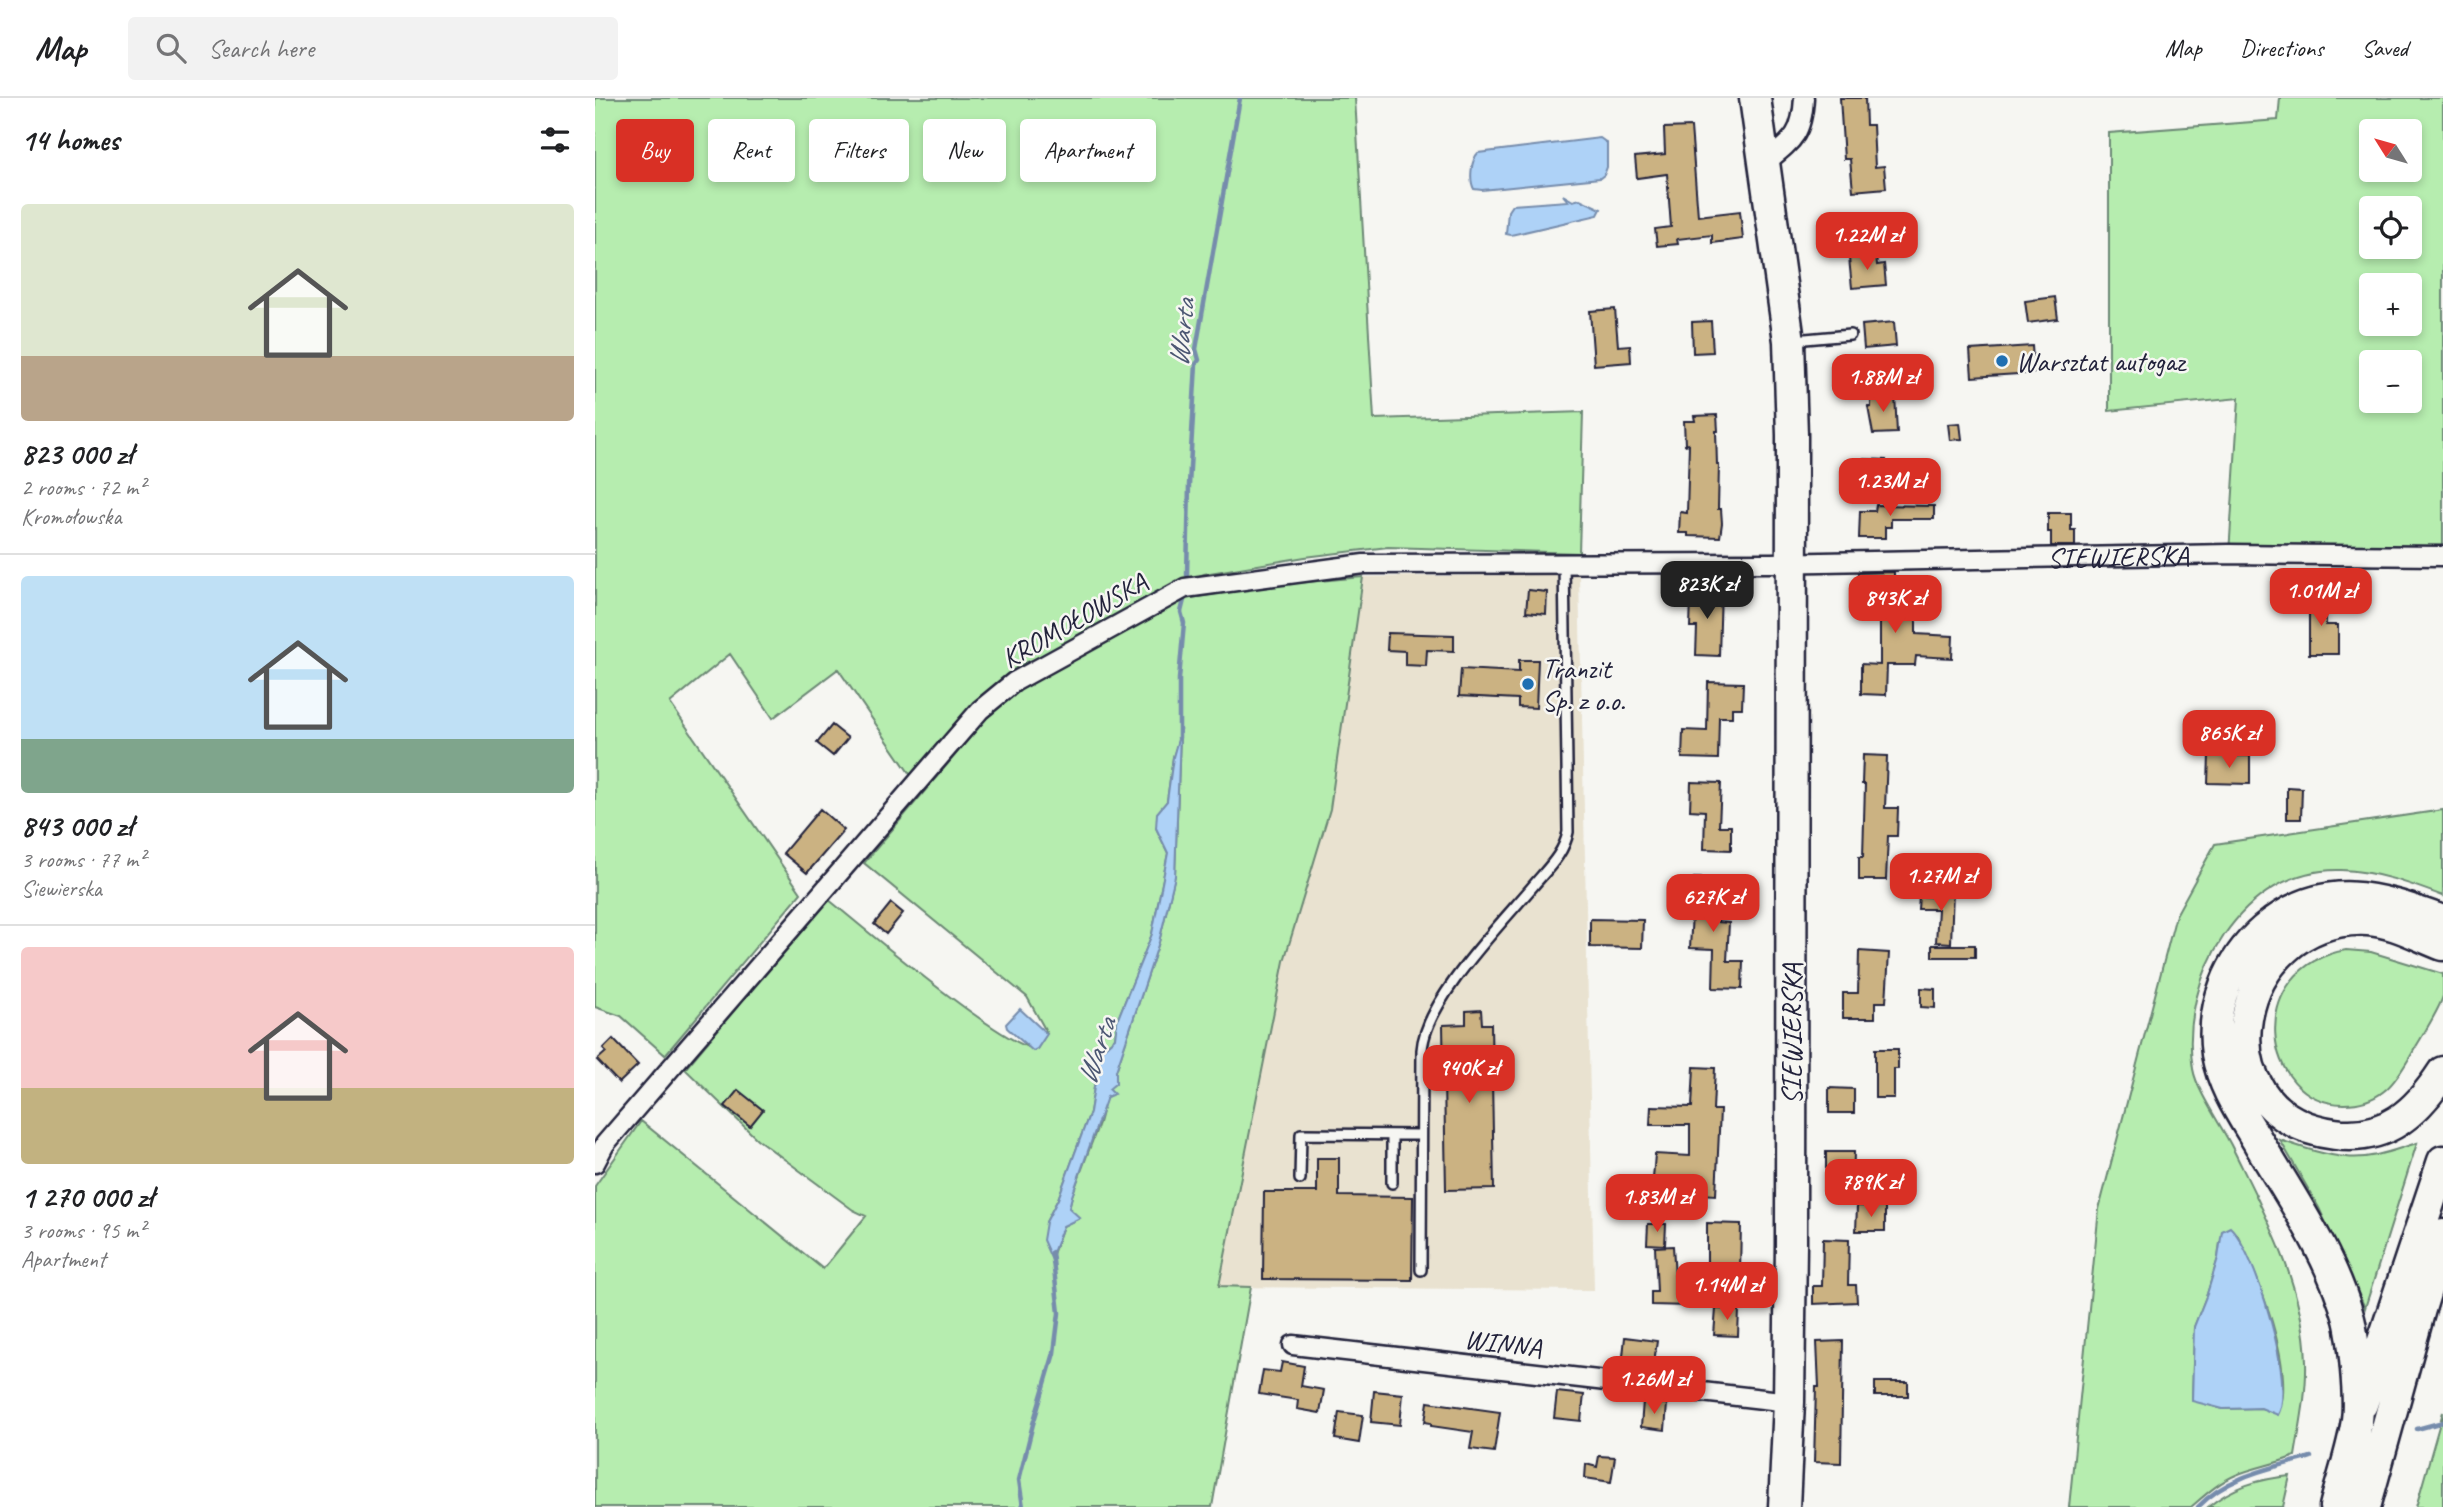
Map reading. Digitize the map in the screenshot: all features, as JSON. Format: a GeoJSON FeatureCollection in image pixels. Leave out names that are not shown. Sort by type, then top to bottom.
{"type":"FeatureCollection","features":[{"type":"Feature","properties":{"kind":"main road","name":"SIEWIERSKA"},"geometry":{"type":"LineString","coordinates":[[1755,98],[1789,341],[1792,435],[1789,1402],[1784,1507]]}},
{"type":"Feature","properties":{"kind":"main road"},"geometry":{"type":"LineString","coordinates":[[2358,1418],[2350,1322],[2338,1284],[2230,1095],[2217,1054],[2218,1011],[2231,970],[2243,952],[2274,922],[2292,911],[2333,898],[2354,897],[2376,899],[2443,922]]}},
{"type":"Feature","properties":{"kind":"main road"},"geometry":{"type":"LineString","coordinates":[[2443,945],[2388,924],[2368,920],[2329,924],[2310,931],[2278,954],[2255,987],[2248,1006],[2245,1046],[2255,1082],[2264,1098],[2278,1112],[2293,1122],[2318,1132],[2346,1136],[2374,1134],[2406,1116],[2443,1072]]}},
{"type":"Feature","properties":{"kind":"main road"},"geometry":{"type":"LineString","coordinates":[[2335,1507],[2358,1418],[2443,1161]]}},
{"type":"Feature","properties":{"kind":"main road"},"geometry":{"type":"LineString","coordinates":[[2365,1507],[2443,1235]]}},
{"type":"Feature","properties":{"kind":"street"},"geometry":{"type":"LineString","coordinates":[[1765,163],[1798,131],[1802,123],[1804,98]]}},
{"type":"Feature","properties":{"kind":"street","name":"SIEWIERSKA"},"geometry":{"type":"LineString","coordinates":[[1792,561],[2242,554],[2443,556]]}},
{"type":"Feature","properties":{"kind":"street","name":"KROMOŁOWSKA"},"geometry":{"type":"LineString","coordinates":[[595,1164],[605,1144],[980,710],[1014,682],[1185,588],[1364,564],[1792,561]]}},
{"type":"Feature","properties":{"kind":"street","name":"WINNA"},"geometry":{"type":"LineString","coordinates":[[1293,1346],[1789,1402]]}},
{"type":"Feature","properties":{"kind":"lane"},"geometry":{"type":"LineString","coordinates":[[1789,341],[1850,335]]}},
{"type":"Feature","properties":{"kind":"lane"},"geometry":{"type":"LineString","coordinates":[[1421,1270],[1423,1041],[1432,1017],[1473,959],[1559,854],[1567,839],[1564,563]]}},
{"type":"Feature","properties":{"kind":"lane"},"geometry":{"type":"LineString","coordinates":[[1300,1179],[1301,1134],[1422,1135]]}},
{"type":"Feature","properties":{"kind":"lane"},"geometry":{"type":"LineString","coordinates":[[1392,1135],[1392,1183]]}},
{"type":"Feature","properties":{"kind":"shaded area"},"geometry":{"type":"Polygon","coordinates":[[[1579,574],[1594,1290],[1219,1287],[1284,961],[1330,809],[1363,577],[1579,574]]]}},
{"type":"Feature","properties":{"kind":"green space"},"geometry":{"type":"Polygon","coordinates":[[[595,98],[1355,98],[1374,419],[1583,412],[1579,553],[1388,547],[1305,557],[1204,574],[1176,585],[1057,650],[1020,665],[1004,677],[914,780],[838,669],[773,718],[730,654],[670,703],[801,893],[665,1055],[621,1016],[595,1007],[595,98]]]}},
{"type":"Feature","properties":{"kind":"green space"},"geometry":{"type":"Polygon","coordinates":[[[2280,98],[2443,98],[2443,564],[2229,554],[2239,398],[2109,411],[2109,133],[2278,120],[2280,98]]]}},
{"type":"Feature","properties":{"kind":"green space"},"geometry":{"type":"Polygon","coordinates":[[[1363,577],[1330,809],[1284,961],[1219,1286],[1251,1287],[1212,1507],[595,1507],[595,1186],[641,1121],[823,1269],[866,1216],[853,1210],[757,1139],[685,1069],[828,899],[966,1008],[1020,1044],[1037,1049],[1047,1033],[1027,997],[864,863],[989,715],[1018,689],[1178,600],[1273,585],[1363,577]],[[1180,736],[1173,757],[1167,801],[1156,828],[1168,853],[1152,934],[1117,1021],[1115,1038],[1100,1051],[1090,1112],[1058,1199],[1046,1222],[1052,1257],[1063,1226],[1079,1218],[1069,1208],[1072,1196],[1099,1123],[1108,1089],[1116,1083],[1116,1071],[1159,942],[1175,875],[1180,736]]]}},
{"type":"Feature","properties":{"kind":"green space"},"geometry":{"type":"Polygon","coordinates":[[[2443,810],[2443,896],[2367,873],[2341,870],[2306,874],[2274,887],[2247,908],[2224,935],[2207,966],[2196,1000],[2191,1035],[2193,1069],[2199,1088],[2233,1149],[2270,1226],[2291,1278],[2304,1333],[2306,1362],[2303,1409],[2295,1456],[2230,1478],[2191,1507],[2069,1507],[2099,1209],[2176,915],[2215,844],[2443,810]],[[2237,1234],[2220,1242],[2207,1294],[2194,1327],[2192,1400],[2223,1409],[2261,1408],[2278,1414],[2283,1394],[2280,1355],[2262,1291],[2237,1234]]]}},
{"type":"Feature","properties":{"kind":"green space"},"geometry":{"type":"Polygon","coordinates":[[[2346,950],[2371,952],[2443,974],[2443,996],[2392,1084],[2370,1099],[2344,1104],[2316,1098],[2295,1082],[2281,1060],[2275,1033],[2278,1006],[2291,982],[2313,962],[2346,950]]]}},
{"type":"Feature","properties":{"kind":"green space"},"geometry":{"type":"Polygon","coordinates":[[[2280,1140],[2321,1153],[2355,1158],[2382,1154],[2417,1143],[2365,1308],[2319,1208],[2280,1140]]]}},
{"type":"Feature","properties":{"kind":"green space"},"geometry":{"type":"Polygon","coordinates":[[[2443,1412],[2443,1507],[2416,1507],[2443,1412]]]}},
{"type":"Feature","properties":{"kind":"green space"},"geometry":{"type":"Polygon","coordinates":[[[2290,1476],[2283,1507],[2208,1507],[2246,1485],[2290,1476]]]}},
{"type":"Feature","properties":{"kind":"water"},"geometry":{"type":"Polygon","coordinates":[[[1600,138],[1607,143],[1607,167],[1600,178],[1482,190],[1474,189],[1472,185],[1472,165],[1478,153],[1600,138]]]}},
{"type":"Feature","properties":{"kind":"water"},"geometry":{"type":"Polygon","coordinates":[[[1563,195],[1573,201],[1580,199],[1601,209],[1598,215],[1506,234],[1508,211],[1512,205],[1568,201],[1563,195]]]}},
{"type":"Feature","properties":{"kind":"water"},"geometry":{"type":"Polygon","coordinates":[[[1180,732],[1175,876],[1159,942],[1116,1071],[1116,1083],[1109,1089],[1114,1094],[1107,1097],[1072,1196],[1069,1208],[1080,1218],[1063,1226],[1051,1258],[1043,1240],[1046,1222],[1058,1199],[1090,1112],[1100,1051],[1115,1038],[1117,1021],[1152,934],[1168,853],[1156,828],[1157,813],[1167,801],[1173,757],[1180,732]]]}},
{"type":"Feature","properties":{"kind":"water"},"geometry":{"type":"Polygon","coordinates":[[[1020,1009],[1047,1034],[1033,1051],[1007,1028],[1006,1024],[1020,1009]]]}},
{"type":"Feature","properties":{"kind":"water"},"geometry":{"type":"Polygon","coordinates":[[[2230,1227],[2251,1262],[2270,1318],[2282,1376],[2282,1399],[2278,1415],[2261,1408],[2223,1409],[2192,1401],[2194,1327],[2218,1258],[2222,1231],[2230,1227]]]}},
{"type":"Feature","properties":{"kind":"building"},"geometry":{"type":"Polygon","coordinates":[[[1840,98],[1865,98],[1866,125],[1873,125],[1875,167],[1884,166],[1886,188],[1853,191],[1850,159],[1844,159],[1840,98]]]}},
{"type":"Feature","properties":{"kind":"building"},"geometry":{"type":"Polygon","coordinates":[[[1691,127],[1698,216],[1740,211],[1743,239],[1712,243],[1712,235],[1677,239],[1678,244],[1657,246],[1655,229],[1671,227],[1667,174],[1637,178],[1635,157],[1665,154],[1664,128],[1691,127]]]}},
{"type":"Feature","properties":{"kind":"building"},"geometry":{"type":"Polygon","coordinates":[[[1876,255],[1877,265],[1884,264],[1886,285],[1852,288],[1849,258],[1876,255]]]}},
{"type":"Feature","properties":{"kind":"building"},"geometry":{"type":"Polygon","coordinates":[[[2055,297],[2058,319],[2028,323],[2025,301],[2055,297]]]}},
{"type":"Feature","properties":{"kind":"building"},"geometry":{"type":"Polygon","coordinates":[[[1615,309],[1618,346],[1630,345],[1631,362],[1594,365],[1590,311],[1615,309]]]}},
{"type":"Feature","properties":{"kind":"building"},"geometry":{"type":"Polygon","coordinates":[[[1711,321],[1713,352],[1693,353],[1692,322],[1711,321]]]}},
{"type":"Feature","properties":{"kind":"building"},"geometry":{"type":"Polygon","coordinates":[[[1894,322],[1896,346],[1864,349],[1862,325],[1894,322]]]}},
{"type":"Feature","properties":{"kind":"building","name":"Warsztat autogaz"},"geometry":{"type":"Polygon","coordinates":[[[2032,346],[2034,373],[1972,377],[1970,350],[2032,346]]]}},
{"type":"Feature","properties":{"kind":"building"},"geometry":{"type":"Polygon","coordinates":[[[1895,394],[1897,433],[1873,434],[1868,407],[1871,407],[1871,395],[1895,394]]]}},
{"type":"Feature","properties":{"kind":"building"},"geometry":{"type":"Polygon","coordinates":[[[1717,415],[1718,509],[1721,509],[1722,523],[1720,537],[1688,536],[1688,533],[1679,533],[1680,512],[1687,513],[1689,444],[1685,445],[1684,421],[1695,421],[1694,416],[1717,415]]]}},
{"type":"Feature","properties":{"kind":"building"},"geometry":{"type":"Polygon","coordinates":[[[1960,423],[1962,439],[1950,440],[1948,424],[1960,423]]]}},
{"type":"Feature","properties":{"kind":"building"},"geometry":{"type":"Polygon","coordinates":[[[1860,459],[1886,460],[1885,486],[1859,485],[1860,459]]]}},
{"type":"Feature","properties":{"kind":"building"},"geometry":{"type":"Polygon","coordinates":[[[1876,505],[1934,506],[1934,519],[1891,519],[1891,527],[1885,527],[1885,538],[1859,538],[1860,511],[1875,511],[1876,505]]]}},
{"type":"Feature","properties":{"kind":"building"},"geometry":{"type":"Polygon","coordinates":[[[2048,513],[2071,513],[2075,546],[2051,546],[2048,513]]]}},
{"type":"Feature","properties":{"kind":"building"},"geometry":{"type":"Polygon","coordinates":[[[1894,572],[1894,617],[1916,617],[1916,634],[1953,636],[1952,658],[1916,656],[1915,665],[1887,665],[1886,695],[1861,694],[1861,664],[1880,665],[1880,596],[1858,596],[1858,573],[1894,572]]]}},
{"type":"Feature","properties":{"kind":"building"},"geometry":{"type":"Polygon","coordinates":[[[1699,589],[1721,590],[1719,656],[1696,655],[1697,627],[1690,627],[1691,598],[1699,598],[1699,589]]]}},
{"type":"Feature","properties":{"kind":"building"},"geometry":{"type":"Polygon","coordinates":[[[1528,590],[1547,592],[1546,614],[1526,612],[1528,590]]]}},
{"type":"Feature","properties":{"kind":"building"},"geometry":{"type":"Polygon","coordinates":[[[2309,594],[2326,594],[2326,625],[2338,625],[2338,654],[2309,654],[2309,594]]]}},
{"type":"Feature","properties":{"kind":"building"},"geometry":{"type":"Polygon","coordinates":[[[1388,633],[1454,635],[1454,651],[1427,650],[1426,666],[1405,665],[1405,651],[1387,650],[1388,633]]]}},
{"type":"Feature","properties":{"kind":"building"},"geometry":{"type":"Polygon","coordinates":[[[1519,660],[1538,660],[1536,708],[1518,707],[1518,699],[1459,696],[1461,669],[1519,672],[1519,660]]]}},
{"type":"Feature","properties":{"kind":"building"},"geometry":{"type":"Polygon","coordinates":[[[1708,682],[1743,683],[1742,708],[1732,708],[1732,717],[1719,717],[1718,759],[1682,758],[1683,730],[1707,731],[1708,682]]]}},
{"type":"Feature","properties":{"kind":"building"},"geometry":{"type":"Polygon","coordinates":[[[832,725],[848,738],[833,756],[817,743],[832,725]]]}},
{"type":"Feature","properties":{"kind":"building"},"geometry":{"type":"Polygon","coordinates":[[[1863,755],[1887,756],[1885,808],[1898,808],[1897,836],[1888,836],[1886,880],[1859,880],[1859,857],[1863,857],[1863,755]]]}},
{"type":"Feature","properties":{"kind":"building"},"geometry":{"type":"Polygon","coordinates":[[[2209,755],[2250,756],[2250,784],[2208,783],[2209,755]]]}},
{"type":"Feature","properties":{"kind":"building"},"geometry":{"type":"Polygon","coordinates":[[[1691,782],[1721,783],[1719,826],[1731,826],[1731,850],[1704,849],[1705,811],[1690,810],[1691,782]]]}},
{"type":"Feature","properties":{"kind":"building"},"geometry":{"type":"Polygon","coordinates":[[[2287,787],[2302,788],[2301,819],[2287,819],[2287,787]]]}},
{"type":"Feature","properties":{"kind":"building"},"geometry":{"type":"Polygon","coordinates":[[[820,809],[844,830],[807,873],[783,853],[820,809]]]}},
{"type":"Feature","properties":{"kind":"building"},"geometry":{"type":"Polygon","coordinates":[[[1694,878],[1718,879],[1718,922],[1729,923],[1727,961],[1743,961],[1742,989],[1713,988],[1714,949],[1690,948],[1694,878]]]}},
{"type":"Feature","properties":{"kind":"building"},"geometry":{"type":"Polygon","coordinates":[[[1934,890],[1953,891],[1951,943],[1936,942],[1938,909],[1918,909],[1919,896],[1934,897],[1934,890]]]}},
{"type":"Feature","properties":{"kind":"building"},"geometry":{"type":"Polygon","coordinates":[[[891,903],[903,913],[886,934],[874,924],[891,903]]]}},
{"type":"Feature","properties":{"kind":"building"},"geometry":{"type":"Polygon","coordinates":[[[1590,919],[1643,920],[1642,948],[1590,947],[1590,919]]]}},
{"type":"Feature","properties":{"kind":"building"},"geometry":{"type":"Polygon","coordinates":[[[1932,945],[1975,945],[1975,957],[1932,957],[1932,945]]]}},
{"type":"Feature","properties":{"kind":"building"},"geometry":{"type":"Polygon","coordinates":[[[1859,951],[1889,953],[1886,1002],[1875,1002],[1875,1018],[1843,1018],[1843,993],[1858,993],[1859,951]]]}},
{"type":"Feature","properties":{"kind":"building"},"geometry":{"type":"Polygon","coordinates":[[[1921,988],[1935,989],[1935,1008],[1921,1007],[1921,988]]]}},
{"type":"Feature","properties":{"kind":"building"},"geometry":{"type":"Polygon","coordinates":[[[1481,1010],[1482,1024],[1491,1024],[1494,1189],[1446,1190],[1443,1025],[1466,1024],[1466,1011],[1481,1010]]]}},
{"type":"Feature","properties":{"kind":"building"},"geometry":{"type":"Polygon","coordinates":[[[613,1039],[638,1065],[619,1083],[597,1060],[606,1052],[603,1049],[613,1039]]]}},
{"type":"Feature","properties":{"kind":"building"},"geometry":{"type":"Polygon","coordinates":[[[1875,1049],[1898,1049],[1898,1069],[1894,1069],[1894,1098],[1875,1098],[1875,1049]]]}},
{"type":"Feature","properties":{"kind":"building"},"geometry":{"type":"Polygon","coordinates":[[[1694,1067],[1715,1068],[1713,1110],[1720,1110],[1716,1195],[1700,1194],[1699,1210],[1655,1208],[1656,1191],[1652,1191],[1655,1154],[1690,1156],[1690,1125],[1650,1125],[1651,1106],[1692,1107],[1694,1067]]]}},
{"type":"Feature","properties":{"kind":"building"},"geometry":{"type":"Polygon","coordinates":[[[1829,1088],[1854,1089],[1854,1113],[1829,1113],[1829,1088]]]}},
{"type":"Feature","properties":{"kind":"building"},"geometry":{"type":"Polygon","coordinates":[[[738,1090],[763,1110],[750,1126],[725,1106],[738,1090]]]}},
{"type":"Feature","properties":{"kind":"building"},"geometry":{"type":"Polygon","coordinates":[[[1826,1152],[1854,1152],[1853,1183],[1826,1183],[1826,1152]]]}},
{"type":"Feature","properties":{"kind":"building"},"geometry":{"type":"Polygon","coordinates":[[[1317,1158],[1339,1158],[1339,1196],[1413,1197],[1412,1280],[1263,1279],[1264,1192],[1317,1192],[1317,1158]]]}},
{"type":"Feature","properties":{"kind":"building"},"geometry":{"type":"Polygon","coordinates":[[[1857,1206],[1885,1206],[1885,1231],[1856,1231],[1857,1206]]]}},
{"type":"Feature","properties":{"kind":"building"},"geometry":{"type":"Polygon","coordinates":[[[1707,1223],[1741,1224],[1740,1274],[1707,1274],[1707,1223]]]}},
{"type":"Feature","properties":{"kind":"building"},"geometry":{"type":"Polygon","coordinates":[[[1648,1224],[1666,1224],[1665,1245],[1647,1244],[1648,1224]]]}},
{"type":"Feature","properties":{"kind":"building"},"geometry":{"type":"Polygon","coordinates":[[[1823,1239],[1849,1240],[1848,1285],[1856,1285],[1857,1302],[1813,1304],[1813,1286],[1822,1286],[1823,1239]]]}},
{"type":"Feature","properties":{"kind":"building"},"geometry":{"type":"Polygon","coordinates":[[[1673,1246],[1676,1293],[1691,1293],[1690,1306],[1651,1305],[1651,1292],[1657,1292],[1655,1247],[1673,1246]]]}},
{"type":"Feature","properties":{"kind":"building"},"geometry":{"type":"Polygon","coordinates":[[[1716,1309],[1739,1309],[1738,1336],[1714,1335],[1716,1309]]]}},
{"type":"Feature","properties":{"kind":"building"},"geometry":{"type":"Polygon","coordinates":[[[1625,1337],[1657,1341],[1653,1370],[1622,1366],[1625,1337]]]}},
{"type":"Feature","properties":{"kind":"building"},"geometry":{"type":"Polygon","coordinates":[[[1843,1341],[1841,1463],[1814,1462],[1816,1387],[1819,1387],[1817,1342],[1843,1341]]]}},
{"type":"Feature","properties":{"kind":"building"},"geometry":{"type":"Polygon","coordinates":[[[1282,1362],[1304,1366],[1301,1386],[1324,1390],[1320,1413],[1297,1409],[1298,1400],[1259,1394],[1263,1370],[1280,1372],[1282,1362]]]}},
{"type":"Feature","properties":{"kind":"building"},"geometry":{"type":"Polygon","coordinates":[[[1875,1382],[1908,1382],[1908,1396],[1875,1396],[1875,1382]]]}},
{"type":"Feature","properties":{"kind":"building"},"geometry":{"type":"Polygon","coordinates":[[[1374,1391],[1403,1394],[1400,1425],[1371,1422],[1374,1391]]]}},
{"type":"Feature","properties":{"kind":"building"},"geometry":{"type":"Polygon","coordinates":[[[1557,1392],[1584,1395],[1581,1421],[1554,1418],[1557,1392]]]}},
{"type":"Feature","properties":{"kind":"building"},"geometry":{"type":"Polygon","coordinates":[[[1643,1401],[1667,1404],[1665,1430],[1641,1427],[1643,1401]]]}},
{"type":"Feature","properties":{"kind":"building"},"geometry":{"type":"Polygon","coordinates":[[[1428,1402],[1500,1412],[1494,1452],[1470,1449],[1473,1432],[1431,1426],[1431,1423],[1425,1422],[1428,1402]]]}},
{"type":"Feature","properties":{"kind":"building"},"geometry":{"type":"Polygon","coordinates":[[[1339,1412],[1363,1415],[1359,1443],[1335,1439],[1339,1412]]]}},
{"type":"Feature","properties":{"kind":"building"},"geometry":{"type":"Polygon","coordinates":[[[1599,1456],[1615,1457],[1611,1482],[1585,1478],[1586,1464],[1597,1467],[1599,1456]]]}},
{"type":"Feature","properties":{"kind":"waterway","name":"Warta"},"geometry":{"type":"LineString","coordinates":[[1187,575],[1189,485],[1196,364],[1199,360],[1196,349],[1240,98]]}},
{"type":"Feature","properties":{"kind":"waterway","name":"Warta"},"geometry":{"type":"LineString","coordinates":[[1179,738],[1179,679],[1184,623],[1181,612],[1184,600]]}},
{"type":"Feature","properties":{"kind":"waterway","name":"Warta"},"geometry":{"type":"LineString","coordinates":[[1023,1507],[1019,1480],[1054,1353],[1059,1313],[1052,1252]]}},
{"type":"Feature","properties":{"kind":"waterway"},"geometry":{"type":"LineString","coordinates":[[2417,1429],[2443,1422]]}},
{"type":"Feature","properties":{"kind":"waterway"},"geometry":{"type":"LineString","coordinates":[[2198,1507],[2236,1480],[2311,1457]]}},
{"type":"Feature","properties":{"kind":"place","name":"Warsztat autogaz"},"geometry":{"type":"Point","coordinates":[2002,361]}},
{"type":"Feature","properties":{"kind":"place","name":"Tranzit Sp. z o.o."},"geometry":{"type":"Point","coordinates":[1528,684]}}]}
